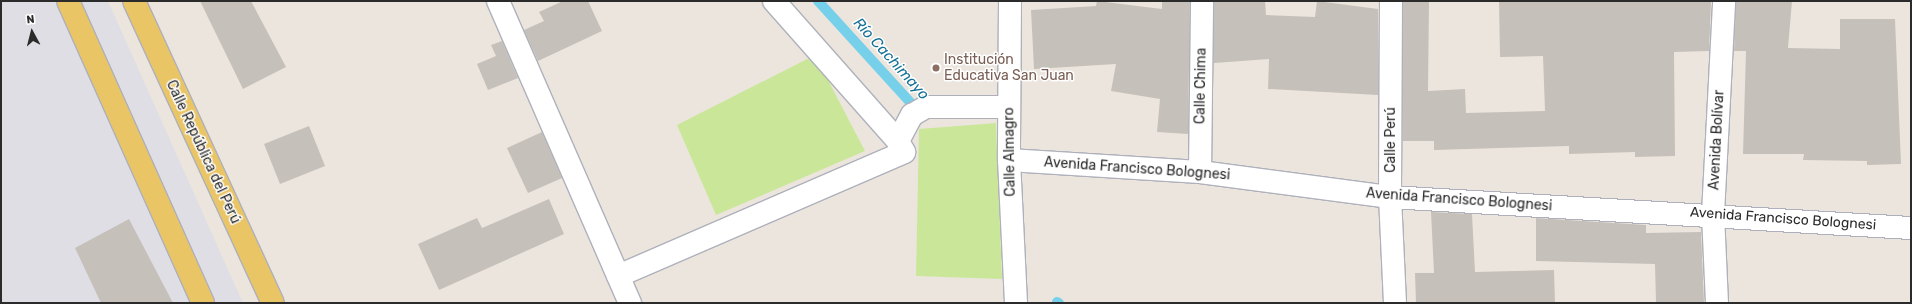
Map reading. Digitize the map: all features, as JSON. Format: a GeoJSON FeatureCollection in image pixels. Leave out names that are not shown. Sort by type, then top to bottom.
{"type":"FeatureCollection","features":[{"type":"Feature","properties":{"kind":"main road"},"geometry":{"type":"LineString","coordinates":[[68,1],[203,303]]}},
{"type":"Feature","properties":{"kind":"main road","name":"Calle República del Perú"},"geometry":{"type":"LineString","coordinates":[[134,1],[273,303]]}},
{"type":"Feature","properties":{"kind":"street"},"geometry":{"type":"LineString","coordinates":[[498,1],[630,303]]}},
{"type":"Feature","properties":{"kind":"street"},"geometry":{"type":"LineString","coordinates":[[618,276],[904,152],[898,141],[774,1]]}},
{"type":"Feature","properties":{"kind":"street","name":"Calle Almagro"},"geometry":{"type":"LineString","coordinates":[[1010,1],[1008,107],[1009,160],[1016,303]]}},
{"type":"Feature","properties":{"kind":"street","name":"Calle Chima"},"geometry":{"type":"LineString","coordinates":[[1200,172],[1202,1]]}},
{"type":"Feature","properties":{"kind":"street","name":"Calle Perú"},"geometry":{"type":"LineString","coordinates":[[1391,1],[1390,197],[1396,303]]}},
{"type":"Feature","properties":{"kind":"street","name":"Avenida Bolívar"},"geometry":{"type":"LineString","coordinates":[[1716,303],[1713,214],[1724,1]]}},
{"type":"Feature","properties":{"kind":"street"},"geometry":{"type":"LineString","coordinates":[[898,141],[919,111],[1008,107]]}},
{"type":"Feature","properties":{"kind":"street","name":"Avenida Francisco Bolognesi"},"geometry":{"type":"LineString","coordinates":[[1009,160],[1200,172],[1390,197],[1713,214],[1911,228]]}},
{"type":"Feature","properties":{"kind":"shaded area"},"geometry":{"type":"Polygon","coordinates":[[[1,1],[108,1],[243,303],[1,303],[1,1]]]}},
{"type":"Feature","properties":{"kind":"green space"},"geometry":{"type":"Polygon","coordinates":[[[815,55],[865,151],[716,215],[677,125],[815,55]]]}},
{"type":"Feature","properties":{"kind":"green space"},"geometry":{"type":"Polygon","coordinates":[[[996,123],[1002,279],[916,276],[919,129],[996,123]]]}},
{"type":"Feature","properties":{"kind":"building"},"geometry":{"type":"Polygon","coordinates":[[[200,1],[251,1],[286,67],[243,89],[200,1]]]}},
{"type":"Feature","properties":{"kind":"building"},"geometry":{"type":"Polygon","coordinates":[[[563,1],[588,1],[602,31],[538,61],[524,30],[544,21],[539,12],[563,1]]]}},
{"type":"Feature","properties":{"kind":"building"},"geometry":{"type":"Polygon","coordinates":[[[1097,1],[1162,9],[1162,1],[1190,1],[1188,134],[1157,132],[1160,99],[1111,91],[1116,64],[1034,69],[1031,10],[1096,6],[1097,1]]]}},
{"type":"Feature","properties":{"kind":"building"},"geometry":{"type":"Polygon","coordinates":[[[1214,1],[1265,1],[1266,15],[1315,17],[1317,1],[1378,9],[1378,95],[1268,89],[1269,59],[1214,63],[1214,1]]]}},
{"type":"Feature","properties":{"kind":"building"},"geometry":{"type":"Polygon","coordinates":[[[1403,1],[1429,1],[1428,91],[1465,89],[1466,113],[1545,111],[1543,56],[1500,57],[1499,1],[1711,1],[1709,51],[1674,52],[1675,156],[1635,157],[1635,152],[1569,154],[1569,146],[1434,150],[1434,141],[1403,141],[1403,1]]]}},
{"type":"Feature","properties":{"kind":"building"},"geometry":{"type":"Polygon","coordinates":[[[1736,1],[1792,1],[1788,48],[1840,49],[1840,19],[1895,19],[1901,164],[1867,165],[1867,161],[1803,160],[1804,154],[1743,154],[1746,51],[1734,51],[1736,1]]]}},
{"type":"Feature","properties":{"kind":"building"},"geometry":{"type":"Polygon","coordinates":[[[502,41],[518,78],[488,90],[477,64],[496,56],[491,45],[502,41]]]}},
{"type":"Feature","properties":{"kind":"building"},"geometry":{"type":"Polygon","coordinates":[[[309,126],[325,166],[280,184],[264,144],[309,126]]]}},
{"type":"Feature","properties":{"kind":"building"},"geometry":{"type":"Polygon","coordinates":[[[542,132],[562,178],[528,193],[507,148],[542,132]]]}},
{"type":"Feature","properties":{"kind":"building"},"geometry":{"type":"Polygon","coordinates":[[[549,199],[564,234],[439,290],[418,244],[477,218],[482,228],[549,199]]]}},
{"type":"Feature","properties":{"kind":"building"},"geometry":{"type":"Polygon","coordinates":[[[1431,212],[1472,214],[1475,272],[1554,270],[1555,303],[1416,303],[1415,273],[1434,273],[1431,212]]]}},
{"type":"Feature","properties":{"kind":"building"},"geometry":{"type":"Polygon","coordinates":[[[1536,218],[1646,225],[1646,233],[1701,232],[1704,303],[1656,303],[1655,264],[1536,261],[1536,218]]]}},
{"type":"Feature","properties":{"kind":"building"},"geometry":{"type":"Polygon","coordinates":[[[129,219],[173,303],[101,303],[75,248],[129,219]]]}},
{"type":"Feature","properties":{"kind":"waterway","name":"Río Cachimayo"},"geometry":{"type":"LineString","coordinates":[[818,1],[919,112]]}},
{"type":"Feature","properties":{"kind":"place","name":"Institución Educativa San Juan"},"geometry":{"type":"Point","coordinates":[936,68]}}]}
